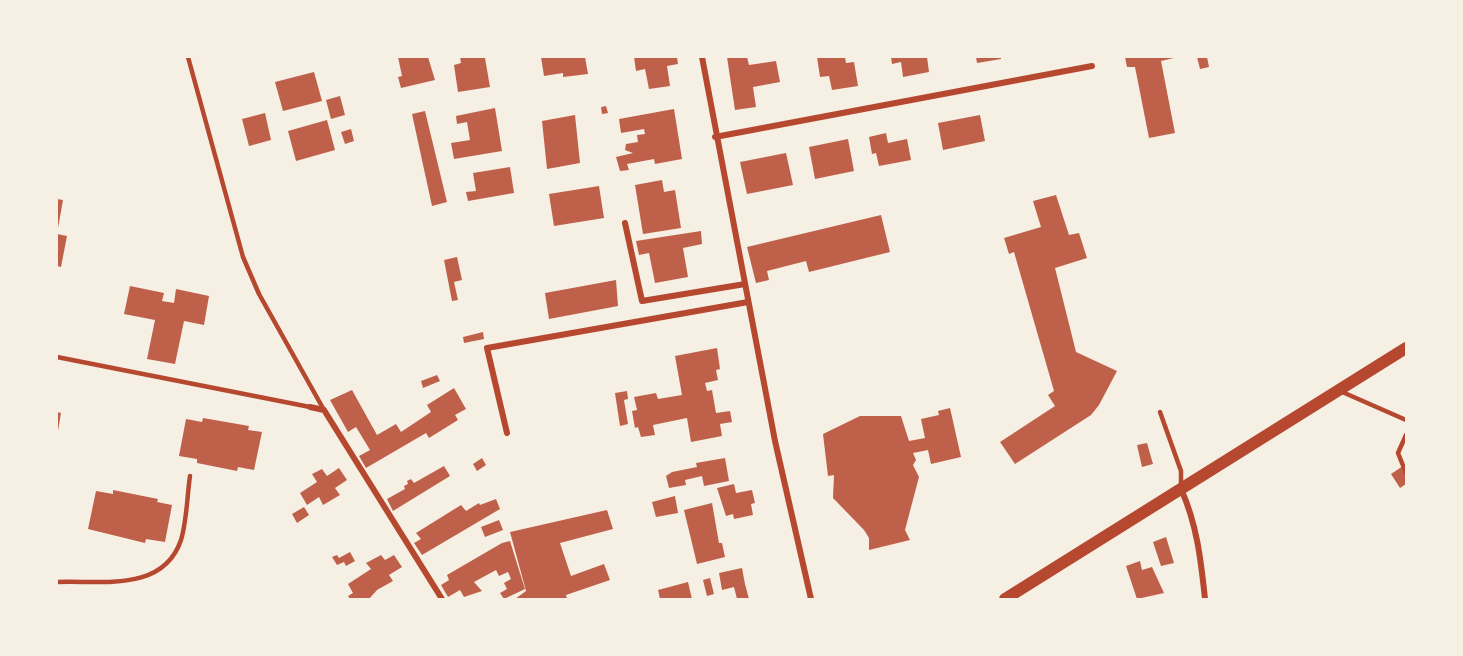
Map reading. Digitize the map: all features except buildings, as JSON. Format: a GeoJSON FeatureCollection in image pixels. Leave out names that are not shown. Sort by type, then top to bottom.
{"type":"FeatureCollection","features":[{"type":"Feature","properties":{"kind":"main road"},"geometry":{"type":"LineString","coordinates":[[1005,599],[1406,348]]}},
{"type":"Feature","properties":{"kind":"street"},"geometry":{"type":"LineString","coordinates":[[702,57],[715,137],[775,441],[811,599]]}},
{"type":"Feature","properties":{"kind":"street"},"geometry":{"type":"LineString","coordinates":[[715,137],[1092,66]]}},
{"type":"Feature","properties":{"kind":"street"},"geometry":{"type":"LineString","coordinates":[[625,224],[642,302],[745,284]]}},
{"type":"Feature","properties":{"kind":"street"},"geometry":{"type":"LineString","coordinates":[[507,433],[487,348],[748,302]]}},
{"type":"Feature","properties":{"kind":"street"},"geometry":{"type":"LineString","coordinates":[[310,407],[324,410],[442,599]]}},
{"type":"Feature","properties":{"kind":"street"},"geometry":{"type":"LineString","coordinates":[[1181,488],[1196,531],[1205,599]]}},
{"type":"Feature","properties":{"kind":"lane"},"geometry":{"type":"LineString","coordinates":[[188,57],[243,257],[259,294],[324,410]]}},
{"type":"Feature","properties":{"kind":"lane"},"geometry":{"type":"LineString","coordinates":[[57,357],[310,407]]}},
{"type":"Feature","properties":{"kind":"lane"},"geometry":{"type":"LineString","coordinates":[[1338,390],[1406,420]]}},
{"type":"Feature","properties":{"kind":"lane"},"geometry":{"type":"LineString","coordinates":[[1160,412],[1181,471],[1181,488]]}},
{"type":"Feature","properties":{"kind":"lane"},"geometry":{"type":"LineString","coordinates":[[1406,435],[1398,453],[1406,473]]}},
{"type":"Feature","properties":{"kind":"lane"},"geometry":{"type":"LineString","coordinates":[[57,582],[116,581],[155,575],[171,559],[181,539],[190,476]]}}]}
